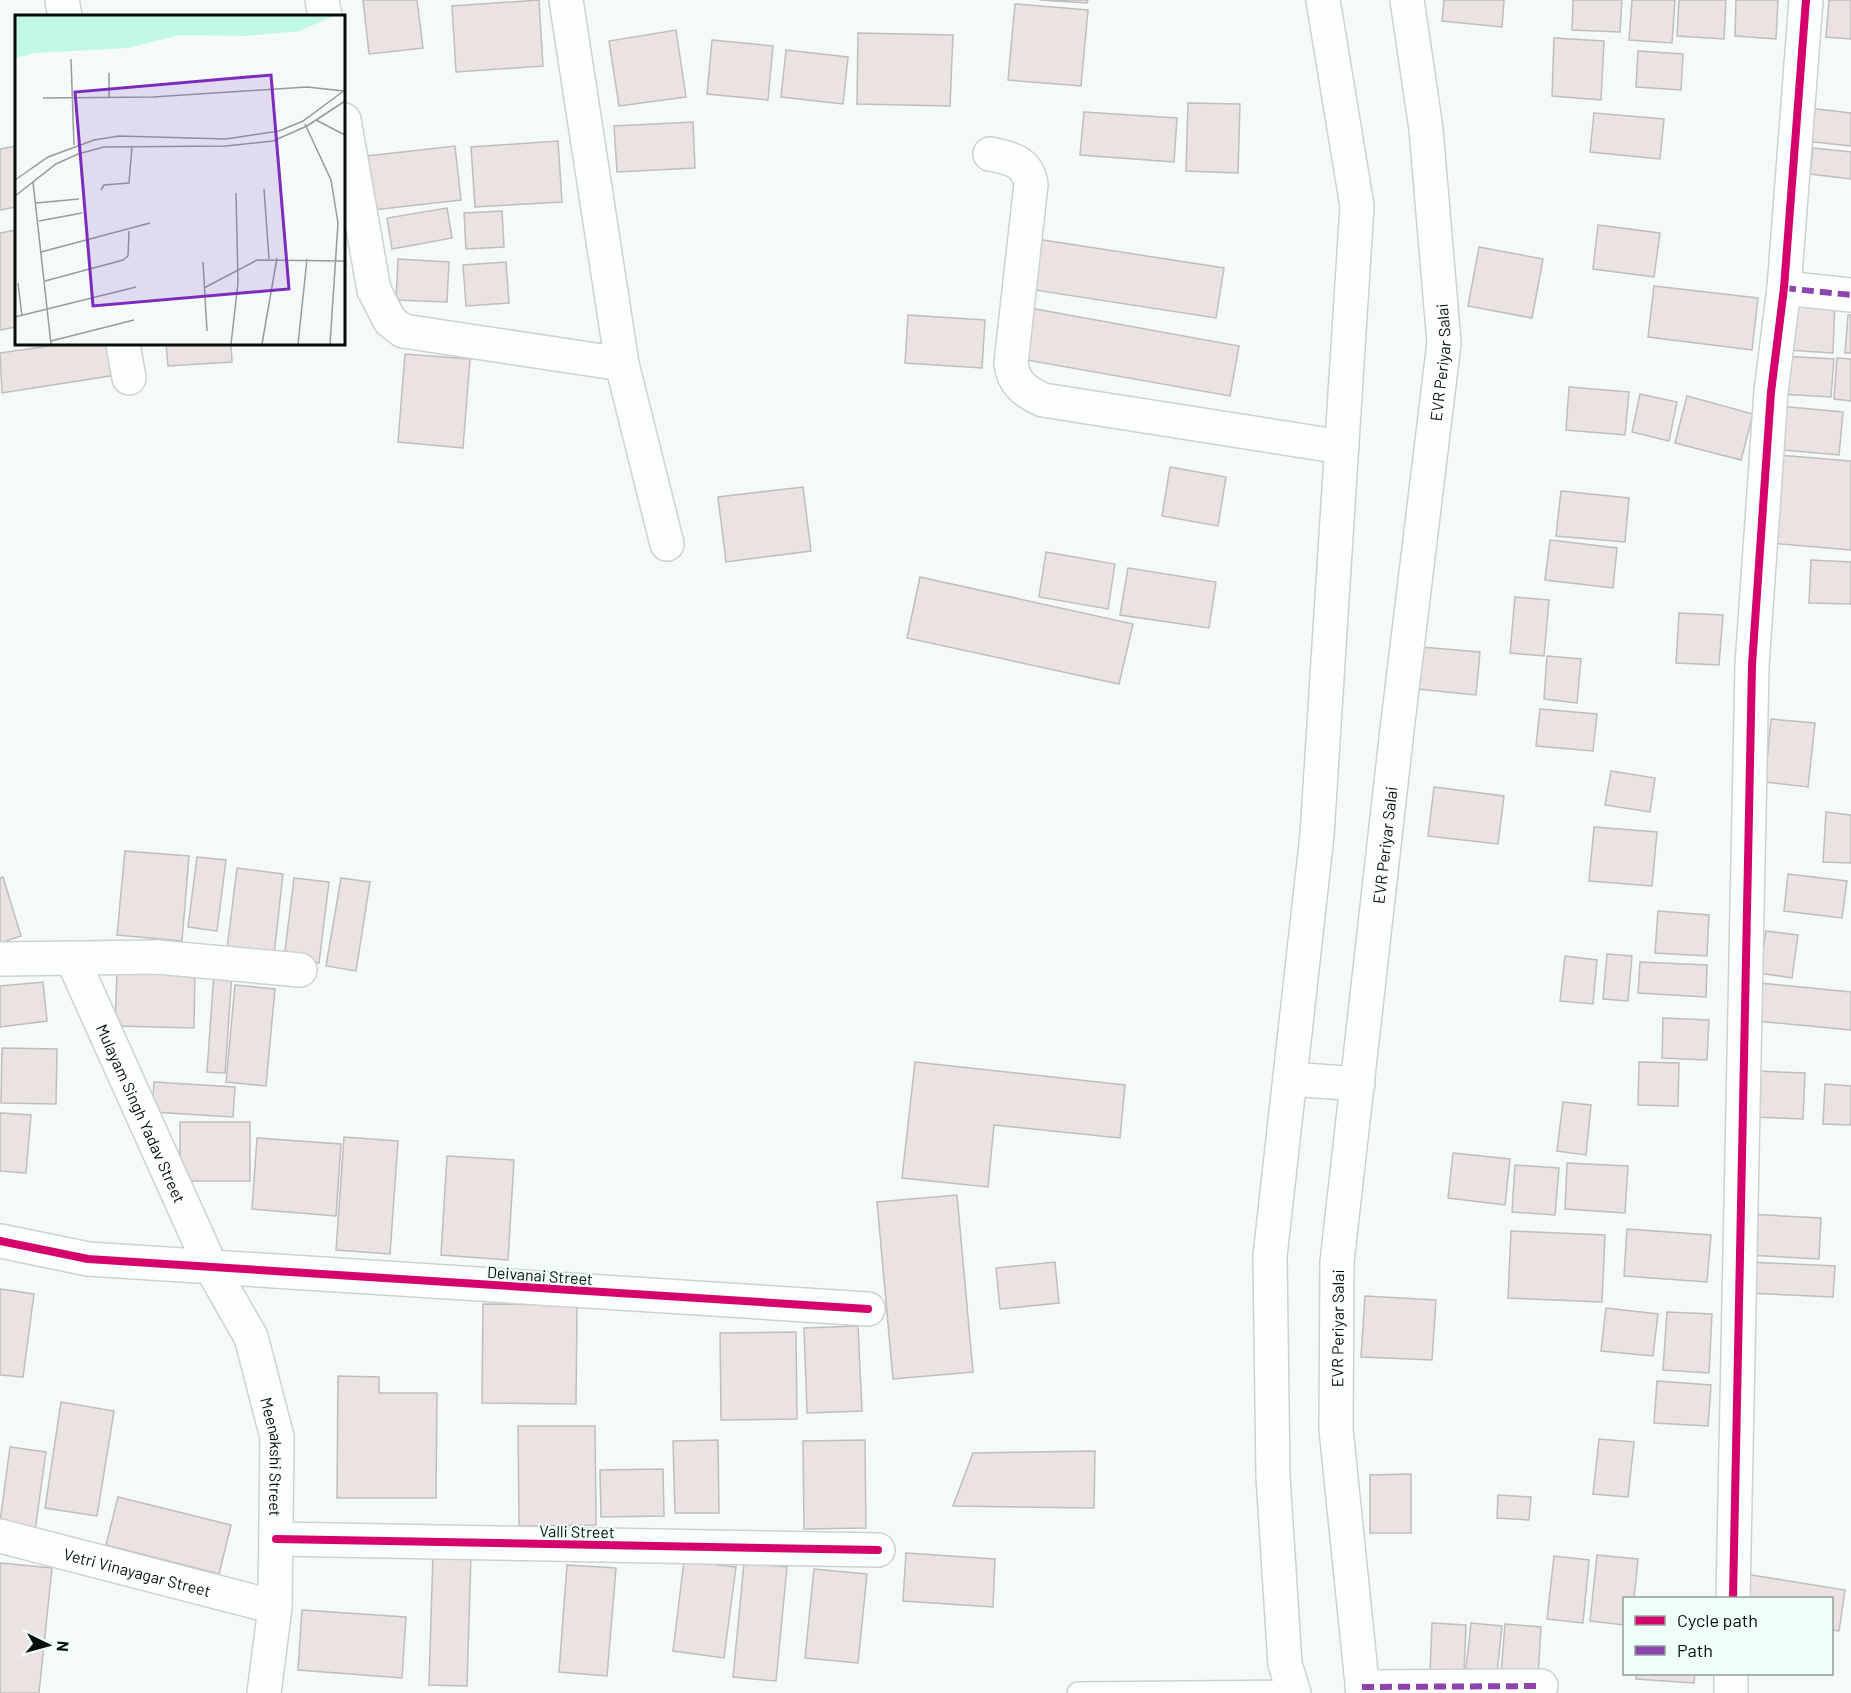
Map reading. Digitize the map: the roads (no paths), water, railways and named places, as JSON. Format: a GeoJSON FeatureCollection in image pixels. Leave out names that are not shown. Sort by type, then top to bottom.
{"type":"FeatureCollection","features":[{"type":"Feature","properties":{"kind":"street"},"geometry":{"type":"LineString","coordinates":[[62,0],[65,15]]}},
{"type":"Feature","properties":{"kind":"street"},"geometry":{"type":"LineString","coordinates":[[322,0],[325,15]]}},
{"type":"Feature","properties":{"kind":"street"},"geometry":{"type":"LineString","coordinates":[[567,0],[622,364],[667,544]]}},
{"type":"Feature","properties":{"kind":"street"},"geometry":{"type":"LineString","coordinates":[[1293,1692],[1285,1664],[1272,1477],[1270,1257],[1317,835],[1357,206],[1323,0]]}},
{"type":"Feature","properties":{"kind":"street","name":"EVR Periyar Salai"},"geometry":{"type":"LineString","coordinates":[[1362,1690],[1336,1429],[1337,1262],[1397,730],[1444,343],[1426,129],[1407,0]]}},
{"type":"Feature","properties":{"kind":"street"},"geometry":{"type":"LineString","coordinates":[[1733,1597],[1752,665],[1771,392],[1784,288],[1806,0]]}},
{"type":"Feature","properties":{"kind":"street"},"geometry":{"type":"LineString","coordinates":[[345,126],[374,290],[390,321],[403,331],[622,364]]}},
{"type":"Feature","properties":{"kind":"street"},"geometry":{"type":"LineString","coordinates":[[990,154],[1018,162],[1029,173],[1031,184],[1011,363],[1012,376],[1029,393],[1043,400],[1342,447]]}},
{"type":"Feature","properties":{"kind":"street"},"geometry":{"type":"LineString","coordinates":[[1784,288],[1851,295]]}},
{"type":"Feature","properties":{"kind":"street"},"geometry":{"type":"LineString","coordinates":[[123,345],[129,378]]}},
{"type":"Feature","properties":{"kind":"street"},"geometry":{"type":"LineString","coordinates":[[0,959],[157,957],[300,970]]}},
{"type":"Feature","properties":{"kind":"street","name":"Mulayam Singh Yadav Street"},"geometry":{"type":"LineString","coordinates":[[72,958],[211,1267]]}},
{"type":"Feature","properties":{"kind":"street"},"geometry":{"type":"LineString","coordinates":[[1290,1080],[1358,1084]]}},
{"type":"Feature","properties":{"kind":"street","name":"Deivanai Street"},"geometry":{"type":"LineString","coordinates":[[0,1241],[88,1259],[868,1309]]}},
{"type":"Feature","properties":{"kind":"street","name":"Meenakshi Street"},"geometry":{"type":"LineString","coordinates":[[211,1267],[250,1337],[277,1437],[276,1606],[264,1693]]}},
{"type":"Feature","properties":{"kind":"street","name":"Vetri Vinayagar Street"},"geometry":{"type":"LineString","coordinates":[[0,1536],[276,1606]]}},
{"type":"Feature","properties":{"kind":"street","name":"Valli Street"},"geometry":{"type":"LineString","coordinates":[[276,1539],[878,1550]]}},
{"type":"Feature","properties":{"kind":"street"},"geometry":{"type":"LineString","coordinates":[[1731,1675],[1731,1693]]}},
{"type":"Feature","properties":{"kind":"street"},"geometry":{"type":"LineString","coordinates":[[1362,1690],[1540,1686]]}},
{"type":"Feature","properties":{"kind":"lane"},"geometry":{"type":"LineString","coordinates":[[1078,1693],[1293,1692]]}}]}
